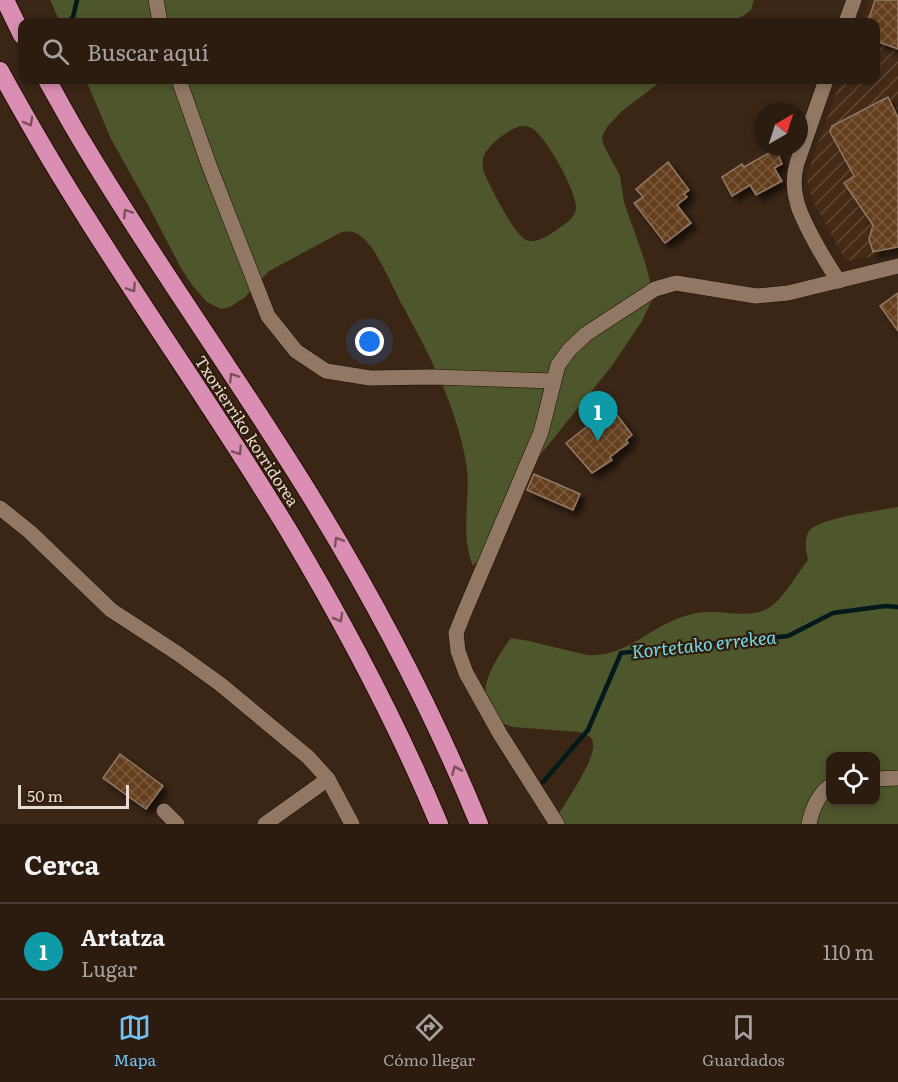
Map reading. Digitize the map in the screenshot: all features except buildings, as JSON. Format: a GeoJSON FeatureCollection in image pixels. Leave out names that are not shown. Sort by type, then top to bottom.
{"type":"FeatureCollection","features":[{"type":"Feature","properties":{"kind":"highway"},"geometry":{"type":"LineString","coordinates":[[5,0],[18,27]]}},
{"type":"Feature","properties":{"kind":"highway","name":"Txorierriko korridorea"},"geometry":{"type":"LineString","coordinates":[[0,71],[81,210],[257,480],[314,574],[380,695],[439,824]]}},
{"type":"Feature","properties":{"kind":"highway","name":"Txorierriko korridorea"},"geometry":{"type":"LineString","coordinates":[[49,84],[118,200],[294,470],[346,555],[430,714],[479,824]]}},
{"type":"Feature","properties":{"kind":"street"},"geometry":{"type":"LineString","coordinates":[[156,0],[159,18]]}},
{"type":"Feature","properties":{"kind":"street"},"geometry":{"type":"LineString","coordinates":[[847,18],[854,0]]}},
{"type":"Feature","properties":{"kind":"street"},"geometry":{"type":"LineString","coordinates":[[179,84],[268,316],[296,351],[326,371],[370,378],[432,377],[553,381]]}},
{"type":"Feature","properties":{"kind":"street"},"geometry":{"type":"LineString","coordinates":[[825,84],[794,173],[794,187],[796,203],[801,216],[839,280]]}},
{"type":"Feature","properties":{"kind":"street"},"geometry":{"type":"LineString","coordinates":[[557,824],[500,734],[466,673],[458,651],[456,633],[541,432],[558,365],[569,350],[586,334],[655,289],[676,283],[756,296],[788,293],[898,266]]}},
{"type":"Feature","properties":{"kind":"street"},"geometry":{"type":"LineString","coordinates":[[0,508],[33,534],[111,610],[220,684],[308,757],[328,779],[352,824]]}},
{"type":"Feature","properties":{"kind":"street"},"geometry":{"type":"LineString","coordinates":[[880,779],[898,778]]}},
{"type":"Feature","properties":{"kind":"street"},"geometry":{"type":"LineString","coordinates":[[265,824],[328,779]]}},
{"type":"Feature","properties":{"kind":"street"},"geometry":{"type":"LineString","coordinates":[[809,824],[814,805],[826,789]]}},
{"type":"Feature","properties":{"kind":"street"},"geometry":{"type":"LineString","coordinates":[[164,811],[177,824]]}},
{"type":"Feature","properties":{"kind":"shaded area"},"geometry":{"type":"Polygon","coordinates":[[[870,0],[898,0],[898,252],[846,261],[814,203],[806,177],[840,84],[880,84],[880,18],[863,18],[870,0]]]}},
{"type":"Feature","properties":{"kind":"green space"},"geometry":{"type":"Polygon","coordinates":[[[50,0],[754,0],[751,10],[739,18],[58,18],[50,0]]]}},
{"type":"Feature","properties":{"kind":"green space"},"geometry":{"type":"Polygon","coordinates":[[[88,84],[658,84],[622,111],[607,127],[602,137],[603,144],[620,176],[624,202],[653,293],[651,302],[642,321],[611,367],[528,470],[480,558],[473,566],[466,527],[468,488],[466,462],[455,420],[431,359],[369,244],[354,233],[340,233],[269,271],[245,297],[230,307],[221,309],[207,302],[192,285],[111,139],[88,84]],[[520,126],[493,143],[485,154],[483,166],[490,186],[512,224],[522,237],[531,241],[546,236],[563,225],[576,209],[567,179],[553,154],[539,134],[528,127],[520,126]]]}},
{"type":"Feature","properties":{"kind":"green space"},"geometry":{"type":"Polygon","coordinates":[[[898,507],[898,824],[552,824],[584,772],[590,760],[593,743],[590,737],[579,732],[513,727],[498,722],[486,695],[487,681],[511,638],[587,655],[601,655],[626,647],[672,621],[690,615],[704,612],[746,614],[760,612],[778,600],[808,560],[806,540],[811,529],[827,521],[898,507]]]}},
{"type":"Feature","properties":{"kind":"waterway"},"geometry":{"type":"LineString","coordinates":[[72,18],[77,0]]}},
{"type":"Feature","properties":{"kind":"waterway","name":"Kortetako errekea"},"geometry":{"type":"LineString","coordinates":[[543,782],[588,730],[621,653],[788,636],[833,613],[885,606],[898,607]]}},
{"type":"Feature","properties":{"kind":"place","name":"Artatza"},"geometry":{"type":"Point","coordinates":[598,441]}}]}
